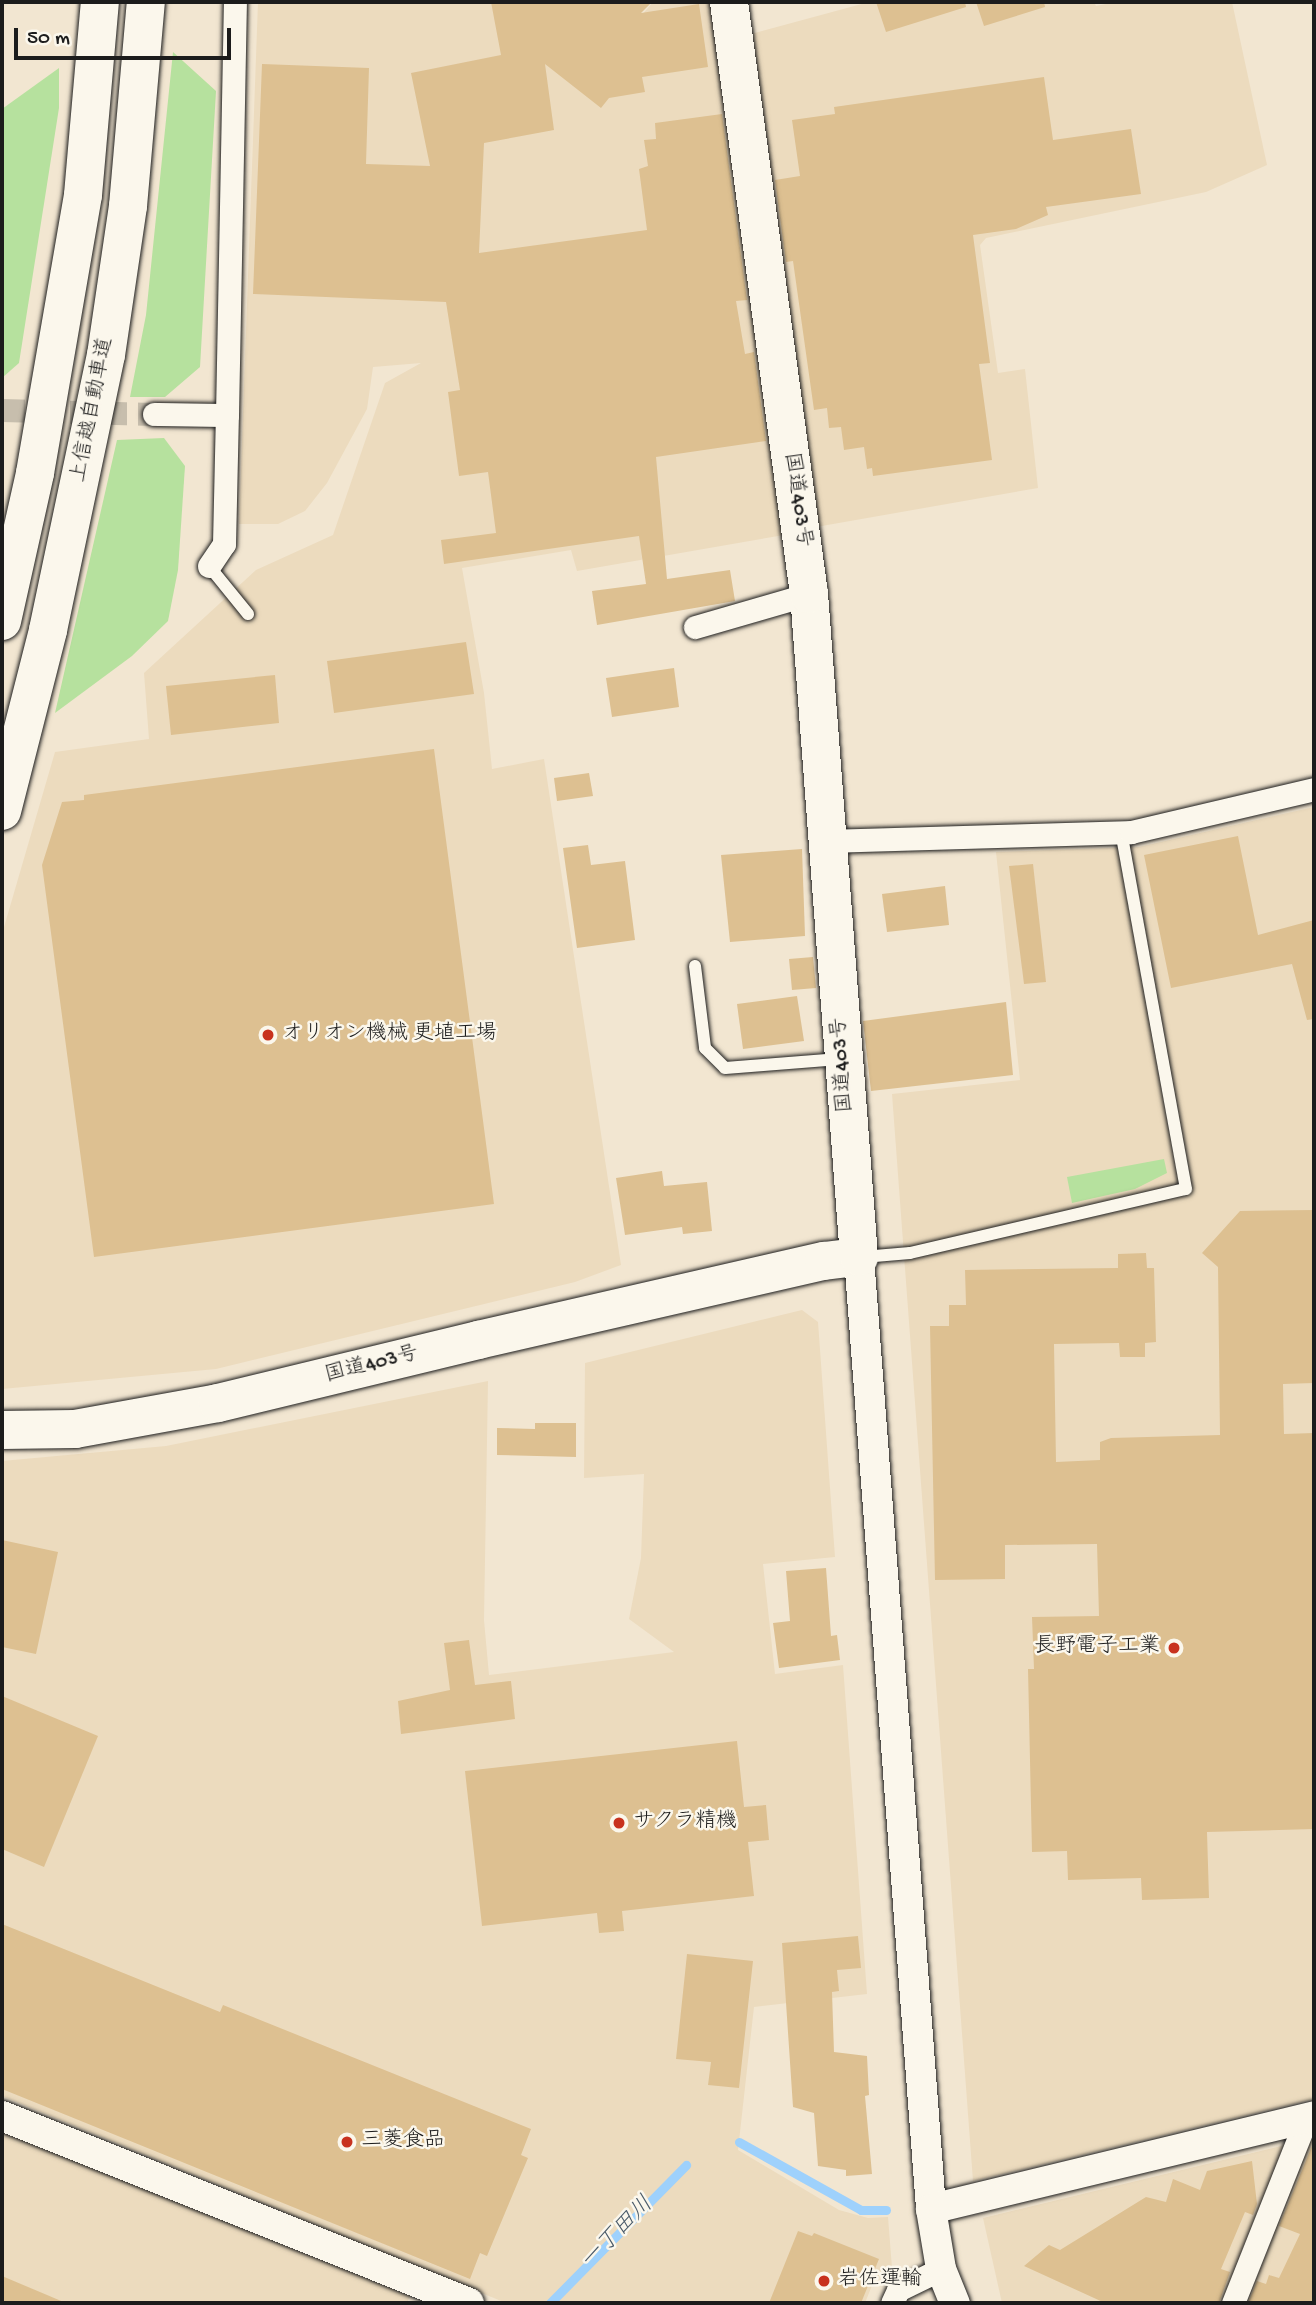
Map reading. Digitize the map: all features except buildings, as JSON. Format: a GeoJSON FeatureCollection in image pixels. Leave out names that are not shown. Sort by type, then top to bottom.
{"type":"FeatureCollection","features":[{"type":"Feature","properties":{"kind":"highway"},"geometry":{"type":"LineString","coordinates":[[2,621],[61,335],[83,194],[100,2]]}},
{"type":"Feature","properties":{"kind":"highway","name":"上信越自動車道"},"geometry":{"type":"LineString","coordinates":[[2,811],[48,630],[106,355],[144,49],[146,2]]}},
{"type":"Feature","properties":{"kind":"highway","name":"国道403号"},"geometry":{"type":"LineString","coordinates":[[2,1430],[75,1429],[218,1404],[492,1337],[859,1257],[809,594],[729,2]]}},
{"type":"Feature","properties":{"kind":"street"},"geometry":{"type":"LineString","coordinates":[[209,566],[224,544],[235,2]]}},
{"type":"Feature","properties":{"kind":"street"},"geometry":{"type":"LineString","coordinates":[[154,414],[227,415]]}},
{"type":"Feature","properties":{"kind":"street"},"geometry":{"type":"LineString","coordinates":[[695,627],[809,594]]}},
{"type":"Feature","properties":{"kind":"street"},"geometry":{"type":"LineString","coordinates":[[829,841],[1121,832],[1314,789]]}},
{"type":"Feature","properties":{"kind":"street"},"geometry":{"type":"LineString","coordinates":[[859,1257],[931,2209],[940,2269],[955,2303]]}},
{"type":"Feature","properties":{"kind":"street"},"geometry":{"type":"LineString","coordinates":[[2,2116],[470,2303]]}},
{"type":"Feature","properties":{"kind":"street"},"geometry":{"type":"LineString","coordinates":[[931,2209],[1311,2117]]}},
{"type":"Feature","properties":{"kind":"street"},"geometry":{"type":"LineString","coordinates":[[1233,2303],[1311,2117]]}},
{"type":"Feature","properties":{"kind":"street"},"geometry":{"type":"LineString","coordinates":[[892,2303],[898,2290],[940,2269]]}},
{"type":"Feature","properties":{"kind":"lane"},"geometry":{"type":"LineString","coordinates":[[209,566],[248,614]]}},
{"type":"Feature","properties":{"kind":"lane"},"geometry":{"type":"LineString","coordinates":[[859,1257],[910,1253],[1186,1189],[1121,832]]}},
{"type":"Feature","properties":{"kind":"lane"},"geometry":{"type":"LineString","coordinates":[[695,966],[705,1048],[725,1068],[844,1058]]}},
{"type":"Feature","properties":{"kind":"shaded area"},"geometry":{"type":"Polygon","coordinates":[[[258,2],[588,2],[592,19],[629,30],[653,2],[717,2],[784,535],[577,571],[571,550],[462,568],[484,693],[492,769],[544,759],[621,1265],[575,1282],[216,1369],[2,1389],[2,934],[55,752],[149,739],[144,673],[256,570],[333,535],[385,383],[421,363],[373,367],[367,409],[327,483],[305,511],[278,524],[239,524],[258,2]]]}},
{"type":"Feature","properties":{"kind":"shaded area"},"geometry":{"type":"Polygon","coordinates":[[[869,2],[1094,2],[1096,6],[1116,2],[1232,2],[1267,165],[1206,192],[986,238],[980,245],[998,373],[1025,369],[1038,488],[816,527],[747,35],[869,2]]]}},
{"type":"Feature","properties":{"kind":"shaded area"},"geometry":{"type":"Polygon","coordinates":[[[1314,807],[1314,2099],[973,2181],[892,1094],[1020,1080],[996,852],[1139,847],[1314,807]]]}},
{"type":"Feature","properties":{"kind":"shaded area"},"geometry":{"type":"Polygon","coordinates":[[[802,1310],[818,1322],[835,1557],[763,1564],[775,1674],[843,1665],[867,1994],[754,2007],[738,2150],[839,2210],[868,2218],[888,2217],[892,2268],[875,2278],[865,2303],[506,2303],[2,2096],[2,1461],[166,1446],[488,1381],[484,1620],[489,1675],[674,1652],[629,1619],[641,1558],[644,1474],[584,1478],[585,1363],[802,1310]]]}},
{"type":"Feature","properties":{"kind":"shaded area"},"geometry":{"type":"Polygon","coordinates":[[[2,2132],[410,2296],[407,2303],[2,2303],[2,2132]]]}},
{"type":"Feature","properties":{"kind":"shaded area"},"geometry":{"type":"Polygon","coordinates":[[[1314,2138],[1314,2303],[1002,2303],[983,2218],[1314,2138]]]}},
{"type":"Feature","properties":{"kind":"green space"},"geometry":{"type":"Polygon","coordinates":[[[173,52],[216,91],[200,367],[165,397],[130,397],[146,315],[173,52]]]}},
{"type":"Feature","properties":{"kind":"green space"},"geometry":{"type":"Polygon","coordinates":[[[59,68],[59,108],[19,363],[2,378],[2,109],[59,68]]]}},
{"type":"Feature","properties":{"kind":"green space"},"geometry":{"type":"Polygon","coordinates":[[[164,438],[185,466],[178,570],[168,621],[132,656],[55,713],[117,440],[164,438]]]}},
{"type":"Feature","properties":{"kind":"green space"},"geometry":{"type":"Polygon","coordinates":[[[1164,1159],[1167,1173],[1135,1189],[1072,1203],[1067,1177],[1164,1159]]]}},
{"type":"Feature","properties":{"kind":"waterway","name":"一丁田川"},"geometry":{"type":"LineString","coordinates":[[739,2142],[861,2210],[886,2210]]}},
{"type":"Feature","properties":{"kind":"waterway","name":"一丁田川"},"geometry":{"type":"LineString","coordinates":[[550,2303],[686,2165]]}},
{"type":"Feature","properties":{"kind":"tunnel"},"geometry":{"type":"LineString","coordinates":[[2,410],[154,414]]}},
{"type":"Feature","properties":{"kind":"place","name":"オリオン機械 更埴工場"},"geometry":{"type":"Point","coordinates":[268,1035]}},
{"type":"Feature","properties":{"kind":"place","name":"長野電子工業"},"geometry":{"type":"Point","coordinates":[1174,1648]}},
{"type":"Feature","properties":{"kind":"place","name":"サクラ精機"},"geometry":{"type":"Point","coordinates":[619,1823]}},
{"type":"Feature","properties":{"kind":"place","name":"三菱食品"},"geometry":{"type":"Point","coordinates":[347,2142]}},
{"type":"Feature","properties":{"kind":"place","name":"岩佐運輸"},"geometry":{"type":"Point","coordinates":[824,2281]}}]}
